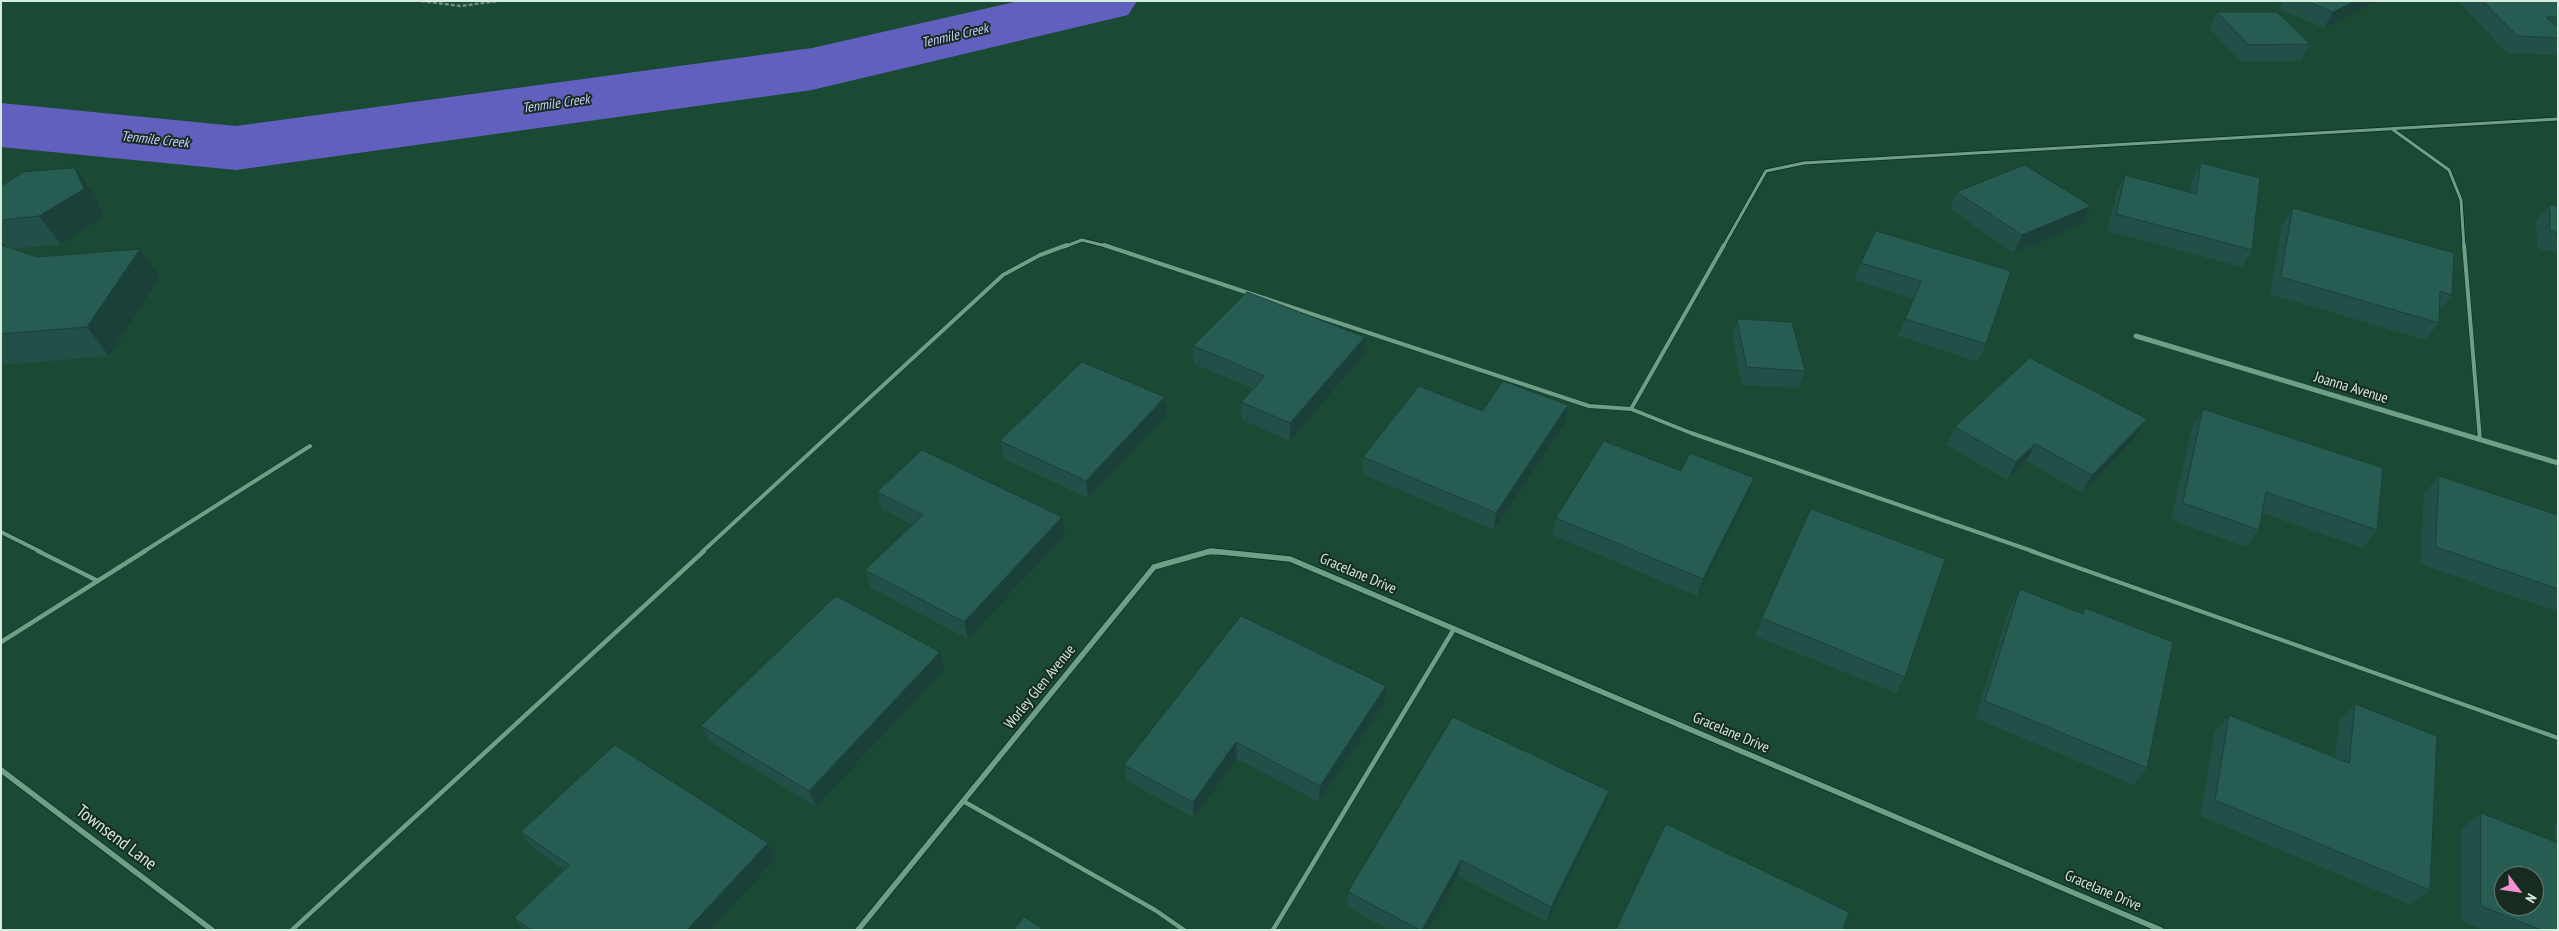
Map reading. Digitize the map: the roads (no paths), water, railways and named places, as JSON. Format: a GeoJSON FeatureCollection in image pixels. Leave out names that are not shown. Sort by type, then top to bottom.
{"type":"FeatureCollection","features":[{"type":"Feature","properties":{"kind":"street","name":"Joanna Avenue"},"geometry":{"type":"LineString","coordinates":[[2136,336],[2558,463]]}},
{"type":"Feature","properties":{"kind":"street","name":"Worley Glen Avenue"},"geometry":{"type":"LineString","coordinates":[[858,930],[1154,567],[1211,551],[1290,559]]}},
{"type":"Feature","properties":{"kind":"street","name":"Gracelane Drive"},"geometry":{"type":"LineString","coordinates":[[1290,559],[2161,930]]}},
{"type":"Feature","properties":{"kind":"street","name":"Townsend Lane"},"geometry":{"type":"LineString","coordinates":[[1,770],[212,930]]}},
{"type":"Feature","properties":{"kind":"lane"},"geometry":{"type":"LineString","coordinates":[[1631,409],[1766,172],[1804,163],[2558,119]]}},
{"type":"Feature","properties":{"kind":"lane"},"geometry":{"type":"LineString","coordinates":[[2391,129],[2449,170],[2461,200],[2466,289],[2480,440]]}},
{"type":"Feature","properties":{"kind":"lane"},"geometry":{"type":"LineString","coordinates":[[292,930],[1003,275],[1040,255],[1082,240],[1116,248],[1589,406],[1631,409],[1691,433],[2235,621],[2558,738]]}},
{"type":"Feature","properties":{"kind":"lane"},"geometry":{"type":"LineString","coordinates":[[1,642],[310,446]]}},
{"type":"Feature","properties":{"kind":"lane"},"geometry":{"type":"LineString","coordinates":[[1,532],[98,580]]}},
{"type":"Feature","properties":{"kind":"lane"},"geometry":{"type":"LineString","coordinates":[[1273,930],[1454,629]]}},
{"type":"Feature","properties":{"kind":"lane"},"geometry":{"type":"LineString","coordinates":[[964,801],[1155,910],[1184,930]]}},
{"type":"Feature","properties":{"kind":"waterway","name":"Tenmile Creek"},"geometry":{"type":"LineString","coordinates":[[1,125],[236,148],[812,69],[1105,1]]}}]}
